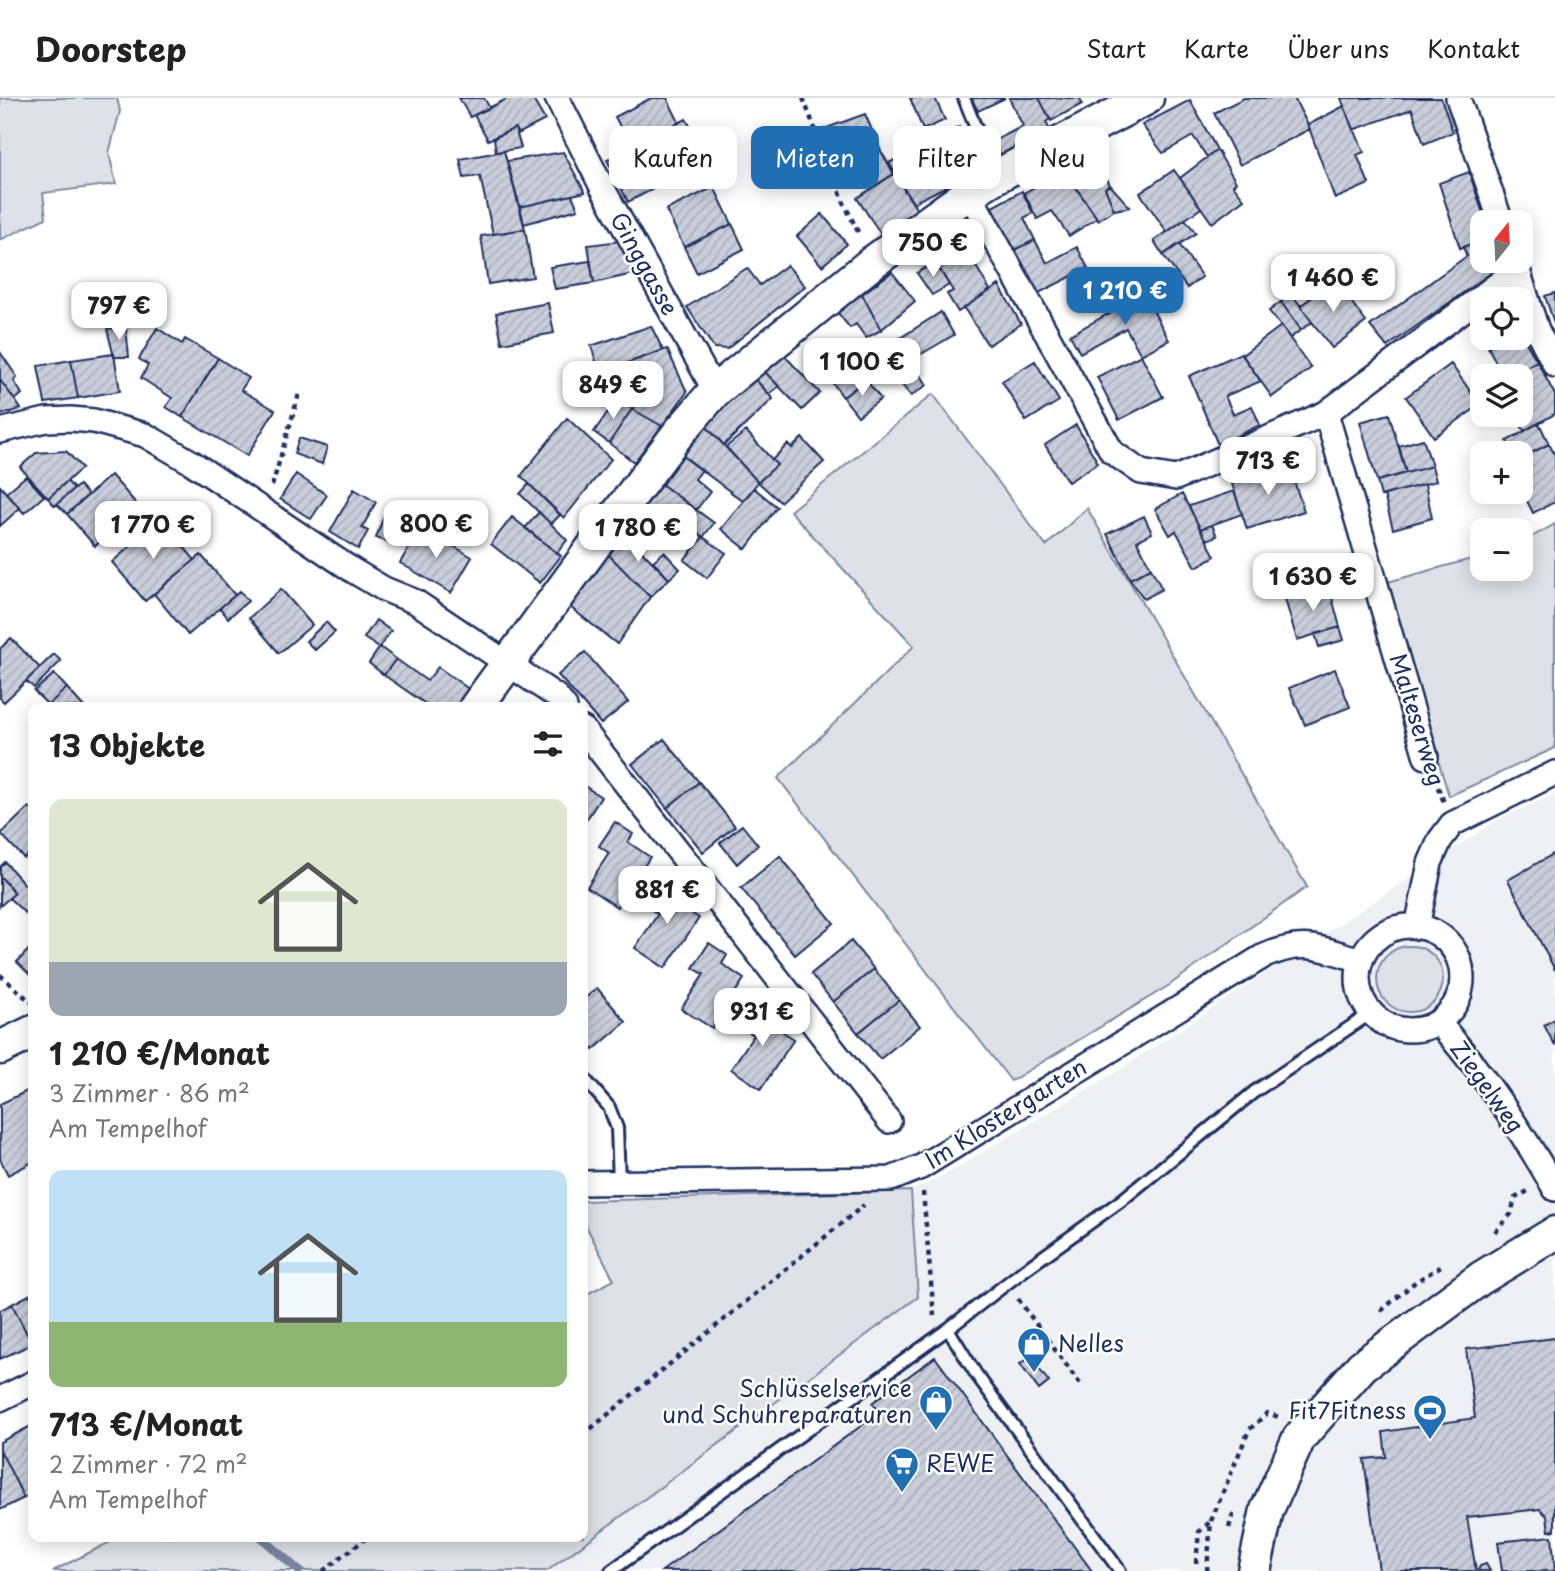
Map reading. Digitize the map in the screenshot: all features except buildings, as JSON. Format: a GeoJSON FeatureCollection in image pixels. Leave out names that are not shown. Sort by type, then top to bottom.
{"type":"FeatureCollection","features":[{"type":"Feature","properties":{"kind":"street","name":"Ginggasse"},"geometry":{"type":"LineString","coordinates":[[557,98],[602,187],[715,391]]}},
{"type":"Feature","properties":{"kind":"street"},"geometry":{"type":"LineString","coordinates":[[1001,175],[1147,98]]}},
{"type":"Feature","properties":{"kind":"street"},"geometry":{"type":"LineString","coordinates":[[1458,98],[1497,210]]}},
{"type":"Feature","properties":{"kind":"street"},"geometry":{"type":"LineString","coordinates":[[479,702],[669,446],[715,391],[873,262],[976,189]]}},
{"type":"Feature","properties":{"kind":"street"},"geometry":{"type":"LineString","coordinates":[[984,189],[1112,452],[1141,472],[1176,478],[1326,413],[1506,273]]}},
{"type":"Feature","properties":{"kind":"street"},"geometry":{"type":"LineString","coordinates":[[1518,273],[1536,330],[1555,365]]}},
{"type":"Feature","properties":{"kind":"street","name":"Malteserweg"},"geometry":{"type":"LineString","coordinates":[[1326,413],[1426,757]]}},
{"type":"Feature","properties":{"kind":"street"},"geometry":{"type":"LineString","coordinates":[[0,431],[46,420],[71,419],[122,427],[145,435],[265,510],[352,570],[384,589],[416,602],[507,662],[561,702]]}},
{"type":"Feature","properties":{"kind":"street"},"geometry":{"type":"LineString","coordinates":[[588,736],[889,1121]]}},
{"type":"Feature","properties":{"kind":"street"},"geometry":{"type":"LineString","coordinates":[[1417,927],[1430,863],[1440,840],[1452,824],[1555,774]]}},
{"type":"Feature","properties":{"kind":"street"},"geometry":{"type":"LineString","coordinates":[[1407,926],[1417,927],[1445,939],[1460,964],[1462,986],[1447,1015],[1438,1022],[1416,1030],[1405,1030],[1382,1022],[1371,1013],[1359,984],[1361,960],[1371,944],[1386,932],[1407,926]]}},
{"type":"Feature","properties":{"kind":"street","name":"Im Klostergarten"},"geometry":{"type":"LineString","coordinates":[[588,1183],[891,1179],[922,1167],[1262,957],[1284,947],[1302,945],[1361,960]]}},
{"type":"Feature","properties":{"kind":"street","name":"Ziegelweg"},"geometry":{"type":"LineString","coordinates":[[1438,1022],[1464,1051],[1520,1132],[1555,1189]]}},
{"type":"Feature","properties":{"kind":"street"},"geometry":{"type":"LineString","coordinates":[[0,1048],[28,1034]]}},
{"type":"Feature","properties":{"kind":"street"},"geometry":{"type":"LineString","coordinates":[[1254,1571],[1267,1510],[1299,1438],[1362,1366],[1481,1278],[1555,1233]]}},
{"type":"Feature","properties":{"kind":"street"},"geometry":{"type":"LineString","coordinates":[[0,1399],[28,1385]]}},
{"type":"Feature","properties":{"kind":"lane"},"geometry":{"type":"LineString","coordinates":[[964,98],[970,126]]}},
{"type":"Feature","properties":{"kind":"lane"},"geometry":{"type":"LineString","coordinates":[[611,1571],[948,1329],[1131,1193],[1254,1091],[1371,1013]]}},
{"type":"Feature","properties":{"kind":"lane"},"geometry":{"type":"LineString","coordinates":[[588,1083],[609,1107],[617,1128],[620,1182]]}},
{"type":"Feature","properties":{"kind":"lane"},"geometry":{"type":"LineString","coordinates":[[948,1329],[976,1374],[1120,1571]]}},
{"type":"Feature","properties":{"kind":"path"},"geometry":{"type":"LineString","coordinates":[[803,98],[844,203],[873,262]]}},
{"type":"Feature","properties":{"kind":"path"},"geometry":{"type":"LineString","coordinates":[[265,510],[299,394]]}},
{"type":"Feature","properties":{"kind":"path","name":"Malteserweg"},"geometry":{"type":"LineString","coordinates":[[1426,757],[1452,824]]}},
{"type":"Feature","properties":{"kind":"path"},"geometry":{"type":"LineString","coordinates":[[0,975],[28,1000]]}},
{"type":"Feature","properties":{"kind":"path"},"geometry":{"type":"LineString","coordinates":[[588,1431],[855,1213],[891,1179]]}},
{"type":"Feature","properties":{"kind":"path"},"geometry":{"type":"LineString","coordinates":[[923,1195],[932,1305]]}},
{"type":"Feature","properties":{"kind":"path"},"geometry":{"type":"LineString","coordinates":[[1006,1284],[1080,1384]]}},
{"type":"Feature","properties":{"kind":"path"},"geometry":{"type":"LineString","coordinates":[[1207,1571],[1211,1521],[1248,1430],[1267,1413],[1280,1418]]}},
{"type":"Feature","properties":{"kind":"path"},"geometry":{"type":"LineString","coordinates":[[1196,1563],[1199,1532],[1211,1521]]}},
{"type":"Feature","properties":{"kind":"path"},"geometry":{"type":"LineString","coordinates":[[323,1571],[361,1542]]}},
{"type":"Feature","properties":{"kind":"shaded area"},"geometry":{"type":"Polygon","coordinates":[[[0,98],[117,98],[120,111],[109,153],[116,184],[43,193],[46,218],[0,240],[0,98]]]}},
{"type":"Feature","properties":{"kind":"shaded area"},"geometry":{"type":"Polygon","coordinates":[[[933,394],[1046,546],[1087,508],[1307,887],[1168,986],[1011,1081],[778,778],[914,646],[790,511],[933,394]]]}},
{"type":"Feature","properties":{"kind":"shaded area"},"geometry":{"type":"Polygon","coordinates":[[[1555,524],[1555,748],[1449,796],[1384,583],[1470,559],[1470,581],[1533,581],[1533,536],[1555,524]]]}},
{"type":"Feature","properties":{"kind":"shaded area"},"geometry":{"type":"Polygon","coordinates":[[[1555,794],[1555,1571],[547,1571],[918,1297],[911,1191],[948,1173],[1116,1072],[1499,819],[1555,794]]]}},
{"type":"Feature","properties":{"kind":"shaded area"},"geometry":{"type":"Polygon","coordinates":[[[1410,946],[1433,956],[1443,979],[1433,1002],[1410,1012],[1387,1002],[1377,979],[1387,956],[1410,946]]]}},
{"type":"Feature","properties":{"kind":"shaded area"},"geometry":{"type":"Polygon","coordinates":[[[911,1191],[918,1297],[588,1541],[588,1293],[614,1280],[588,1230],[588,1201],[911,1191]]]}},
{"type":"Feature","properties":{"kind":"shaded area"},"geometry":{"type":"Polygon","coordinates":[[[110,1542],[586,1542],[547,1571],[53,1571],[110,1542]]]}},
{"type":"Feature","properties":{"kind":"waterway"},"geometry":{"type":"LineString","coordinates":[[267,1542],[299,1571]]}},
{"type":"Feature","properties":{"kind":"place","name":"Nelles"},"geometry":{"type":"Point","coordinates":[1034,1374]}},
{"type":"Feature","properties":{"kind":"place","name":"Schlüsselservice und Schuhreparaturen"},"geometry":{"type":"Point","coordinates":[936,1432]}},
{"type":"Feature","properties":{"kind":"place","name":"Fit7Fitness"},"geometry":{"type":"Point","coordinates":[1430,1441]}},
{"type":"Feature","properties":{"kind":"place","name":"REWE"},"geometry":{"type":"Point","coordinates":[902,1494]}}]}
